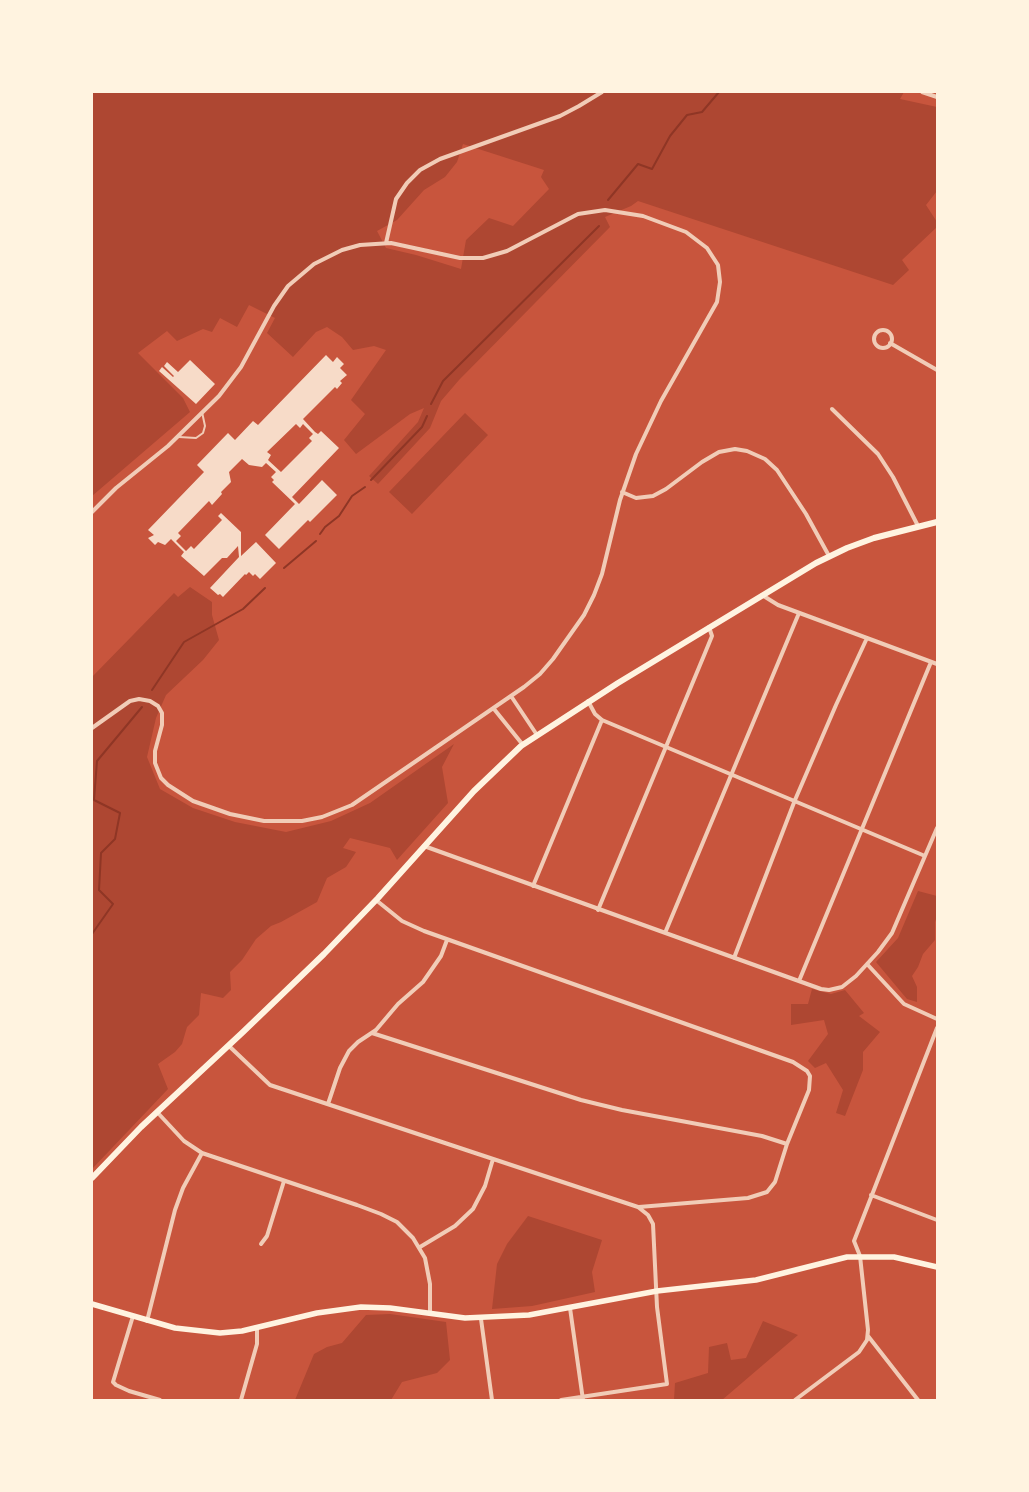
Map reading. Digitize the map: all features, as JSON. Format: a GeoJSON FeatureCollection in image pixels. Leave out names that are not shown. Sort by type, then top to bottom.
{"type":"FeatureCollection","features":[{"type":"Feature","properties":{"kind":"main road"},"geometry":{"type":"LineString","coordinates":[[92,1178],[157,1112],[229,1046],[304,973],[376,900],[489,776],[523,745],[588,701],[762,594],[829,556],[874,538],[937,522]]}},
{"type":"Feature","properties":{"kind":"main road"},"geometry":{"type":"LineString","coordinates":[[92,1304],[175,1328],[201,1332],[229,1332],[257,1328],[317,1313],[361,1307],[390,1308],[481,1319],[529,1316],[657,1291],[756,1280],[829,1261],[860,1256],[894,1257],[937,1267]]}},
{"type":"Feature","properties":{"kind":"street"},"geometry":{"type":"LineString","coordinates":[[386,243],[396,199],[407,183],[420,170],[440,159],[560,116],[580,106],[602,92]]}},
{"type":"Feature","properties":{"kind":"street"},"geometry":{"type":"LineString","coordinates":[[922,92],[937,97]]}},
{"type":"Feature","properties":{"kind":"street"},"geometry":{"type":"LineString","coordinates":[[92,512],[116,488],[178,436],[232,380],[274,306],[283,292],[298,276],[320,260],[342,250],[360,245],[386,243],[405,245],[460,258],[483,258],[507,251],[578,214],[605,210],[632,214],[671,226],[692,236],[707,248],[715,259],[720,272],[718,302],[652,418],[632,465],[622,492],[600,581],[588,608],[547,667],[532,681],[494,709],[352,805],[322,817],[292,821],[264,821],[226,812],[193,801],[168,785],[161,778],[155,763],[156,745],[162,725],[162,713],[158,706],[150,701],[139,698],[130,701],[92,728]]}},
{"type":"Feature","properties":{"kind":"street"},"geometry":{"type":"LineString","coordinates":[[879,331],[887,331],[891,337],[890,343],[885,348],[879,347],[874,342],[875,335],[879,331]]}},
{"type":"Feature","properties":{"kind":"street"},"geometry":{"type":"LineString","coordinates":[[890,343],[937,370]]}},
{"type":"Feature","properties":{"kind":"street"},"geometry":{"type":"LineString","coordinates":[[832,409],[878,454],[918,526]]}},
{"type":"Feature","properties":{"kind":"street"},"geometry":{"type":"LineString","coordinates":[[622,492],[636,498],[653,496],[666,489],[702,462],[719,452],[735,449],[751,452],[768,461],[780,474],[806,514],[829,556]]}},
{"type":"Feature","properties":{"kind":"street"},"geometry":{"type":"LineString","coordinates":[[762,594],[778,606],[937,664]]}},
{"type":"Feature","properties":{"kind":"street"},"geometry":{"type":"LineString","coordinates":[[665,933],[798,613]]}},
{"type":"Feature","properties":{"kind":"street"},"geometry":{"type":"LineString","coordinates":[[598,910],[712,636],[708,627]]}},
{"type":"Feature","properties":{"kind":"street"},"geometry":{"type":"LineString","coordinates":[[734,958],[795,800],[867,638]]}},
{"type":"Feature","properties":{"kind":"street"},"geometry":{"type":"LineString","coordinates":[[799,981],[931,662]]}},
{"type":"Feature","properties":{"kind":"street"},"geometry":{"type":"LineString","coordinates":[[511,696],[537,735]]}},
{"type":"Feature","properties":{"kind":"street"},"geometry":{"type":"LineString","coordinates":[[588,701],[595,714],[602,720],[926,856]]}},
{"type":"Feature","properties":{"kind":"street"},"geometry":{"type":"LineString","coordinates":[[494,709],[523,745]]}},
{"type":"Feature","properties":{"kind":"street"},"geometry":{"type":"LineString","coordinates":[[533,886],[602,720]]}},
{"type":"Feature","properties":{"kind":"street"},"geometry":{"type":"LineString","coordinates":[[424,846],[820,989],[832,990],[848,983],[867,964],[892,933],[937,828]]}},
{"type":"Feature","properties":{"kind":"street"},"geometry":{"type":"LineString","coordinates":[[376,900],[407,924],[447,940],[804,1067],[810,1076],[809,1090],[787,1144],[775,1182],[765,1194],[744,1198],[638,1207]]}},
{"type":"Feature","properties":{"kind":"street"},"geometry":{"type":"LineString","coordinates":[[328,1104],[346,1056],[358,1042],[384,1022],[398,1004],[427,977],[441,956],[447,940]]}},
{"type":"Feature","properties":{"kind":"street"},"geometry":{"type":"LineString","coordinates":[[867,964],[904,1004],[937,1019]]}},
{"type":"Feature","properties":{"kind":"street"},"geometry":{"type":"LineString","coordinates":[[795,1400],[859,1352],[868,1336],[860,1256],[854,1241],[937,1028]]}},
{"type":"Feature","properties":{"kind":"street"},"geometry":{"type":"LineString","coordinates":[[372,1032],[581,1100],[622,1110],[762,1136],[787,1144]]}},
{"type":"Feature","properties":{"kind":"street"},"geometry":{"type":"LineString","coordinates":[[229,1046],[270,1085],[638,1207],[648,1215],[653,1224],[657,1307],[667,1384],[561,1400]]}},
{"type":"Feature","properties":{"kind":"street"},"geometry":{"type":"LineString","coordinates":[[157,1112],[184,1141],[202,1153],[357,1205],[386,1216],[406,1230],[420,1247],[425,1258],[428,1271],[430,1314]]}},
{"type":"Feature","properties":{"kind":"street"},"geometry":{"type":"LineString","coordinates":[[147,1321],[178,1200],[202,1153]]}},
{"type":"Feature","properties":{"kind":"street"},"geometry":{"type":"LineString","coordinates":[[420,1247],[461,1221],[473,1209],[485,1186],[493,1160]]}},
{"type":"Feature","properties":{"kind":"street"},"geometry":{"type":"LineString","coordinates":[[261,1244],[267,1236],[284,1181]]}},
{"type":"Feature","properties":{"kind":"street"},"geometry":{"type":"LineString","coordinates":[[871,1195],[937,1220]]}},
{"type":"Feature","properties":{"kind":"street"},"geometry":{"type":"LineString","coordinates":[[570,1308],[582,1398]]}},
{"type":"Feature","properties":{"kind":"street"},"geometry":{"type":"LineString","coordinates":[[133,1316],[113,1378],[113,1383],[129,1391],[160,1400]]}},
{"type":"Feature","properties":{"kind":"street"},"geometry":{"type":"LineString","coordinates":[[481,1319],[492,1400]]}},
{"type":"Feature","properties":{"kind":"street"},"geometry":{"type":"LineString","coordinates":[[241,1400],[257,1344],[257,1328]]}},
{"type":"Feature","properties":{"kind":"street"},"geometry":{"type":"LineString","coordinates":[[868,1336],[918,1400]]}},
{"type":"Feature","properties":{"kind":"lane"},"geometry":{"type":"LineString","coordinates":[[178,436],[189,439],[196,438],[203,433],[205,426],[202,412]]}},
{"type":"Feature","properties":{"kind":"shaded area"},"geometry":{"type":"Polygon","coordinates":[[[92,92],[904,92],[900,99],[937,107],[937,191],[926,205],[937,222],[937,227],[902,260],[909,270],[893,285],[638,201],[631,206],[605,217],[610,227],[459,380],[441,401],[430,428],[378,484],[369,476],[418,422],[424,408],[410,414],[356,454],[344,440],[365,414],[351,400],[386,350],[374,346],[353,350],[342,337],[327,327],[316,332],[293,357],[267,333],[275,318],[249,305],[237,327],[220,318],[212,332],[203,329],[177,341],[167,331],[138,353],[183,398],[190,412],[92,496],[92,92]],[[463,144],[457,162],[445,177],[424,190],[397,220],[377,231],[386,248],[416,255],[461,269],[466,240],[489,218],[513,226],[549,189],[541,177],[544,170],[463,144]]]}},
{"type":"Feature","properties":{"kind":"shaded area"},"geometry":{"type":"Polygon","coordinates":[[[465,413],[488,435],[412,514],[389,492],[465,413]]]}},
{"type":"Feature","properties":{"kind":"shaded area"},"geometry":{"type":"Polygon","coordinates":[[[190,587],[212,602],[212,615],[219,640],[203,660],[166,695],[156,718],[147,757],[160,789],[193,808],[235,822],[286,832],[331,821],[370,803],[454,744],[442,767],[448,803],[397,860],[390,848],[350,838],[343,848],[356,852],[346,867],[327,878],[317,902],[271,926],[256,939],[242,960],[230,972],[231,990],[223,998],[201,993],[199,1015],[187,1027],[182,1044],[175,1052],[158,1064],[168,1089],[92,1169],[92,677],[174,593],[178,597],[190,587]]]}},
{"type":"Feature","properties":{"kind":"shaded area"},"geometry":{"type":"Polygon","coordinates":[[[918,891],[937,896],[937,916],[935,922],[935,940],[923,954],[918,967],[912,976],[917,987],[917,1002],[907,999],[876,962],[898,938],[918,891]]]}},
{"type":"Feature","properties":{"kind":"shaded area"},"geometry":{"type":"Polygon","coordinates":[[[812,989],[831,994],[845,990],[864,1013],[859,1016],[880,1032],[863,1052],[863,1070],[845,1116],[836,1113],[843,1090],[826,1063],[815,1068],[808,1061],[828,1034],[824,1020],[791,1025],[791,1004],[808,1004],[812,989]]]}},
{"type":"Feature","properties":{"kind":"shaded area"},"geometry":{"type":"Polygon","coordinates":[[[528,1216],[602,1240],[592,1272],[595,1292],[532,1306],[492,1309],[497,1264],[507,1244],[528,1216]]]}},
{"type":"Feature","properties":{"kind":"shaded area"},"geometry":{"type":"Polygon","coordinates":[[[390,1314],[446,1322],[450,1360],[437,1373],[402,1382],[391,1400],[295,1400],[314,1354],[327,1347],[342,1343],[366,1315],[390,1314]]]}},
{"type":"Feature","properties":{"kind":"shaded area"},"geometry":{"type":"Polygon","coordinates":[[[763,1321],[798,1335],[722,1400],[674,1400],[675,1383],[708,1373],[709,1347],[727,1343],[731,1360],[746,1358],[763,1321]]]}},
{"type":"Feature","properties":{"kind":"building"},"geometry":{"type":"Polygon","coordinates":[[[326,355],[333,362],[337,357],[344,364],[340,368],[347,375],[340,381],[342,383],[337,389],[335,387],[303,419],[315,432],[318,434],[321,431],[339,448],[292,497],[299,504],[322,480],[337,495],[310,522],[308,520],[279,549],[265,535],[295,504],[272,482],[274,480],[271,477],[276,472],[266,463],[262,467],[249,465],[242,459],[229,472],[231,482],[221,492],[222,494],[212,505],[209,501],[178,533],[181,536],[176,541],[186,551],[191,546],[194,549],[222,520],[218,516],[221,513],[241,532],[241,556],[256,542],[276,563],[260,579],[255,574],[253,576],[249,572],[246,575],[245,574],[223,597],[220,594],[218,595],[210,588],[239,557],[238,546],[227,558],[222,558],[204,576],[181,556],[184,552],[171,539],[165,545],[158,542],[155,545],[148,538],[154,535],[148,530],[204,472],[197,465],[228,433],[235,440],[253,421],[258,425],[326,355]],[[296,424],[267,452],[271,455],[268,460],[281,472],[312,441],[309,438],[313,434],[303,424],[300,428],[296,424]]]}},
{"type":"Feature","properties":{"kind":"building"},"geometry":{"type":"Polygon","coordinates":[[[190,360],[215,384],[196,404],[159,371],[162,367],[173,377],[174,376],[164,366],[167,362],[178,372],[190,360]]]}},
{"type":"Feature","properties":{"kind":"waterway"},"geometry":{"type":"LineString","coordinates":[[608,200],[638,164],[652,169],[670,136],[687,115],[702,112],[719,92]]}},
{"type":"Feature","properties":{"kind":"waterway"},"geometry":{"type":"LineString","coordinates":[[431,404],[443,381],[599,226]]}},
{"type":"Feature","properties":{"kind":"waterway"},"geometry":{"type":"LineString","coordinates":[[371,480],[422,427],[427,416]]}},
{"type":"Feature","properties":{"kind":"waterway"},"geometry":{"type":"LineString","coordinates":[[320,534],[325,527],[339,516],[352,496],[365,487]]}},
{"type":"Feature","properties":{"kind":"waterway"},"geometry":{"type":"LineString","coordinates":[[284,568],[316,541]]}},
{"type":"Feature","properties":{"kind":"waterway"},"geometry":{"type":"LineString","coordinates":[[152,690],[184,642],[243,609],[265,588]]}},
{"type":"Feature","properties":{"kind":"waterway"},"geometry":{"type":"LineString","coordinates":[[92,934],[113,904],[99,890],[101,853],[115,839],[120,813],[94,800],[97,761],[142,707]]}}]}
